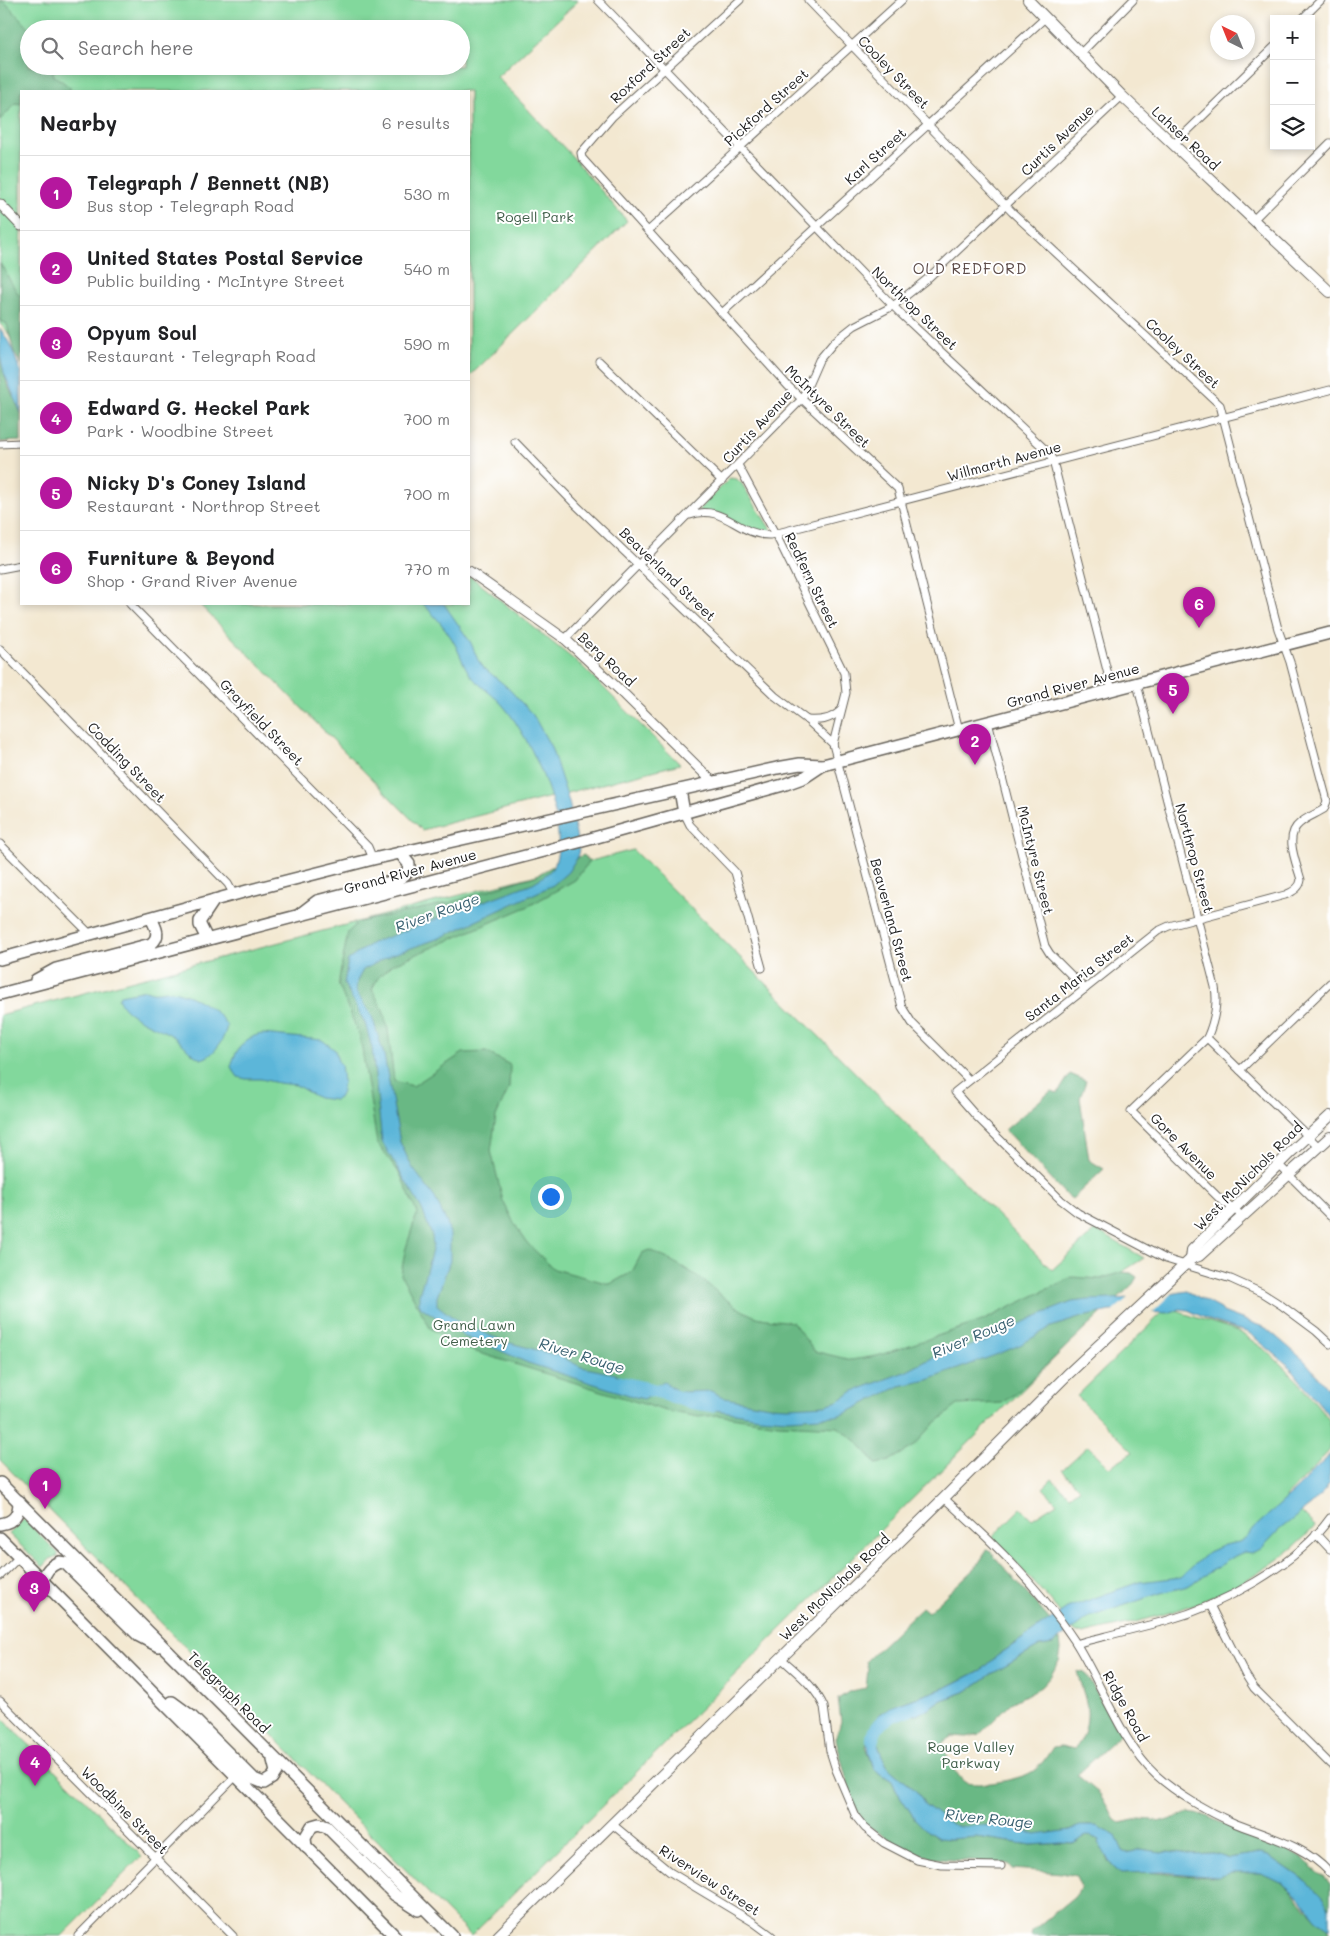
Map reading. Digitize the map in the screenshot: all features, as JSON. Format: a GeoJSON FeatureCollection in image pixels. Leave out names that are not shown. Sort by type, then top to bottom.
{"type":"FeatureCollection","features":[{"type":"Feature","properties":{"kind":"main road","name":"Lahser Road"},"geometry":{"type":"LineString","coordinates":[[1028,0],[1122,96],[1330,292]]}},
{"type":"Feature","properties":{"kind":"main road","name":"Grand River Avenue"},"geometry":{"type":"LineString","coordinates":[[0,959],[214,900],[373,859],[713,782],[800,764],[823,765],[1330,633]]}},
{"type":"Feature","properties":{"kind":"main road","name":"Grand River Avenue"},"geometry":{"type":"LineString","coordinates":[[0,994],[684,814],[783,785],[805,777],[823,765]]}},
{"type":"Feature","properties":{"kind":"main road"},"geometry":{"type":"LineString","coordinates":[[713,782],[725,802]]}},
{"type":"Feature","properties":{"kind":"main road"},"geometry":{"type":"LineString","coordinates":[[680,790],[684,814]]}},
{"type":"Feature","properties":{"kind":"main road"},"geometry":{"type":"LineString","coordinates":[[296,916],[316,901],[394,881],[404,876],[408,871],[409,864],[400,853]]}},
{"type":"Feature","properties":{"kind":"main road"},"geometry":{"type":"LineString","coordinates":[[207,939],[200,926],[200,921],[214,900]]}},
{"type":"Feature","properties":{"kind":"main road"},"geometry":{"type":"LineString","coordinates":[[22,988],[56,969],[151,944],[156,940],[158,932],[151,918]]}},
{"type":"Feature","properties":{"kind":"main road","name":"West McNichols Road"},"geometry":{"type":"LineString","coordinates":[[1184,1265],[1192,1250],[1278,1164],[1330,1116]]}},
{"type":"Feature","properties":{"kind":"main road","name":"West McNichols Road"},"geometry":{"type":"LineString","coordinates":[[498,1936],[1126,1319],[1184,1265],[1199,1256],[1330,1137]]}},
{"type":"Feature","properties":{"kind":"main road","name":"Telegraph Road"},"geometry":{"type":"LineString","coordinates":[[0,1482],[452,1936]]}},
{"type":"Feature","properties":{"kind":"main road"},"geometry":{"type":"LineString","coordinates":[[0,1524],[10,1522],[15,1518],[18,1513],[19,1501]]}},
{"type":"Feature","properties":{"kind":"main road"},"geometry":{"type":"LineString","coordinates":[[0,1538],[395,1936]]}},
{"type":"Feature","properties":{"kind":"main road"},"geometry":{"type":"LineString","coordinates":[[43,1581],[46,1571],[60,1562],[65,1563],[139,1636],[166,1650]]}},
{"type":"Feature","properties":{"kind":"main road"},"geometry":{"type":"LineString","coordinates":[[148,1686],[191,1716],[254,1779],[264,1783],[272,1778],[276,1772],[273,1758]]}},
{"type":"Feature","properties":{"kind":"main road","name":"Telegraph Road"},"geometry":{"type":"LineString","coordinates":[[310,1851],[305,1838],[312,1826],[319,1824],[326,1827],[395,1895],[438,1923]]}},
{"type":"Feature","properties":{"kind":"street","name":"Northrop Street"},"geometry":{"type":"LineString","coordinates":[[598,0],[893,306],[1048,452],[1053,461],[1112,690]]}},
{"type":"Feature","properties":{"kind":"street","name":"Roxford Street"},"geometry":{"type":"LineString","coordinates":[[580,153],[612,117],[740,0]]}},
{"type":"Feature","properties":{"kind":"street","name":"Cooley Street"},"geometry":{"type":"LineString","coordinates":[[808,0],[1006,206],[1220,405],[1278,628],[1327,801],[1324,809],[1300,823],[1293,833],[1292,844],[1301,880],[1300,886]]}},
{"type":"Feature","properties":{"kind":"street","name":"Pickford Street"},"geometry":{"type":"LineString","coordinates":[[648,231],[902,0]]}},
{"type":"Feature","properties":{"kind":"street"},"geometry":{"type":"LineString","coordinates":[[1080,54],[1134,0]]}},
{"type":"Feature","properties":{"kind":"street"},"geometry":{"type":"LineString","coordinates":[[1306,15],[1321,0]]}},
{"type":"Feature","properties":{"kind":"street","name":"Karl Street"},"geometry":{"type":"LineString","coordinates":[[722,313],[1045,18]]}},
{"type":"Feature","properties":{"kind":"street"},"geometry":{"type":"LineString","coordinates":[[1173,145],[1270,51]]}},
{"type":"Feature","properties":{"kind":"street","name":"Curtis Avenue"},"geometry":{"type":"LineString","coordinates":[[565,639],[802,399],[816,366],[825,351],[854,326],[893,306],[926,280],[1122,96]]}},
{"type":"Feature","properties":{"kind":"street"},"geometry":{"type":"LineString","coordinates":[[1253,220],[1330,143]]}},
{"type":"Feature","properties":{"kind":"street","name":"McIntyre Street"},"geometry":{"type":"LineString","coordinates":[[580,153],[585,162],[788,386],[898,489],[959,730]]}},
{"type":"Feature","properties":{"kind":"street"},"geometry":{"type":"LineString","coordinates":[[0,204],[20,225]]}},
{"type":"Feature","properties":{"kind":"street"},"geometry":{"type":"LineString","coordinates":[[599,362],[722,481]]}},
{"type":"Feature","properties":{"kind":"street","name":"Willmarth Avenue"},"geometry":{"type":"LineString","coordinates":[[688,516],[701,512],[714,513],[725,516],[751,532],[766,535],[775,534],[1330,390]]}},
{"type":"Feature","properties":{"kind":"street"},"geometry":{"type":"LineString","coordinates":[[0,444],[8,442],[20,443]]}},
{"type":"Feature","properties":{"kind":"street","name":"Beaverland Street"},"geometry":{"type":"LineString","coordinates":[[515,442],[577,506],[640,564],[775,696],[807,720],[833,744]]}},
{"type":"Feature","properties":{"kind":"street","name":"Redfern Street"},"geometry":{"type":"LineString","coordinates":[[738,465],[775,534],[844,673],[846,693],[840,711]]}},
{"type":"Feature","properties":{"kind":"street"},"geometry":{"type":"LineString","coordinates":[[0,569],[20,565]]}},
{"type":"Feature","properties":{"kind":"street","name":"Berg Road"},"geometry":{"type":"LineString","coordinates":[[470,572],[565,639],[625,694],[713,782]]}},
{"type":"Feature","properties":{"kind":"street","name":"Grayfield Street"},"geometry":{"type":"LineString","coordinates":[[131,605],[368,848],[373,859]]}},
{"type":"Feature","properties":{"kind":"street","name":"Codding Street"},"geometry":{"type":"LineString","coordinates":[[0,649],[228,884],[234,895]]}},
{"type":"Feature","properties":{"kind":"street","name":"Northrop Street"},"geometry":{"type":"LineString","coordinates":[[1137,684],[1216,993],[1216,1006],[1211,1029],[1206,1038]]}},
{"type":"Feature","properties":{"kind":"street"},"geometry":{"type":"LineString","coordinates":[[807,720],[818,721],[828,719],[840,711]]}},
{"type":"Feature","properties":{"kind":"street","name":"Beaverland Street"},"geometry":{"type":"LineString","coordinates":[[840,711],[833,744],[902,1007],[912,1023],[969,1080]]}},
{"type":"Feature","properties":{"kind":"street","name":"McIntyre Street"},"geometry":{"type":"LineString","coordinates":[[988,722],[1045,946],[1050,954],[1085,989]]}},
{"type":"Feature","properties":{"kind":"street"},"geometry":{"type":"LineString","coordinates":[[684,814],[690,825],[735,872],[762,968]]}},
{"type":"Feature","properties":{"kind":"street"},"geometry":{"type":"LineString","coordinates":[[0,844],[90,934]]}},
{"type":"Feature","properties":{"kind":"street","name":"Santa Maria Street"},"geometry":{"type":"LineString","coordinates":[[1184,1265],[1166,1259],[1078,1213],[1060,1200],[955,1092],[1158,931],[1169,926],[1286,895],[1300,886]]}},
{"type":"Feature","properties":{"kind":"street"},"geometry":{"type":"LineString","coordinates":[[1240,1070],[1330,983]]}},
{"type":"Feature","properties":{"kind":"street"},"geometry":{"type":"LineString","coordinates":[[1206,1038],[1319,1147]]}},
{"type":"Feature","properties":{"kind":"street","name":"Gore Avenue"},"geometry":{"type":"LineString","coordinates":[[1206,1038],[1131,1111],[1223,1202],[1234,1208],[1242,1217]]}},
{"type":"Feature","properties":{"kind":"street"},"geometry":{"type":"LineString","coordinates":[[1278,1164],[1330,1216]]}},
{"type":"Feature","properties":{"kind":"street"},"geometry":{"type":"LineString","coordinates":[[1184,1265],[1231,1279],[1262,1293],[1296,1316],[1330,1344]]}},
{"type":"Feature","properties":{"kind":"street","name":"Ridge Road"},"geometry":{"type":"LineString","coordinates":[[944,1498],[1013,1564],[1051,1609],[1075,1642],[1123,1730],[1146,1765],[1155,1774],[1169,1786],[1219,1816],[1276,1838],[1296,1848],[1330,1873]]}},
{"type":"Feature","properties":{"kind":"street"},"geometry":{"type":"LineString","coordinates":[[1075,1642],[1187,1615],[1210,1605],[1261,1578],[1292,1556],[1330,1518]]}},
{"type":"Feature","properties":{"kind":"street"},"geometry":{"type":"LineString","coordinates":[[1316,1534],[1330,1549]]}},
{"type":"Feature","properties":{"kind":"street"},"geometry":{"type":"LineString","coordinates":[[0,1576],[19,1557]]}},
{"type":"Feature","properties":{"kind":"street"},"geometry":{"type":"LineString","coordinates":[[1210,1605],[1254,1688],[1330,1764]]}},
{"type":"Feature","properties":{"kind":"street"},"geometry":{"type":"LineString","coordinates":[[781,1658],[809,1685],[821,1700],[824,1707],[830,1751],[836,1770],[856,1817],[865,1828],[884,1843],[917,1860],[942,1865],[1001,1866]]}},
{"type":"Feature","properties":{"kind":"street","name":"Woodbine Street"},"geometry":{"type":"LineString","coordinates":[[0,1701],[233,1936]]}},
{"type":"Feature","properties":{"kind":"street"},"geometry":{"type":"LineString","coordinates":[[78,1936],[236,1776]]}},
{"type":"Feature","properties":{"kind":"street","name":"Riverview Street"},"geometry":{"type":"LineString","coordinates":[[612,1824],[670,1872],[772,1936]]}},
{"type":"Feature","properties":{"kind":"green space","name":"Rogell Park"},"geometry":{"type":"Polygon","coordinates":[[[0,0],[579,0],[497,77],[571,155],[627,221],[470,376],[470,90],[20,90],[20,359],[7,331],[0,324],[0,0]]]}},
{"type":"Feature","properties":{"kind":"green space"},"geometry":{"type":"Polygon","coordinates":[[[0,0],[5,2],[22,20],[20,20],[20,75],[53,75],[70,87],[70,90],[20,90],[20,104],[16,103],[0,120],[0,0]]]}},
{"type":"Feature","properties":{"kind":"green space"},"geometry":{"type":"Polygon","coordinates":[[[0,263],[20,297],[20,362],[14,352],[7,324],[0,321],[0,263]]]}},
{"type":"Feature","properties":{"kind":"green space"},"geometry":{"type":"Polygon","coordinates":[[[0,356],[7,384],[20,411],[20,441],[0,442],[0,356]]]}},
{"type":"Feature","properties":{"kind":"green space"},"geometry":{"type":"Polygon","coordinates":[[[730,478],[737,479],[742,484],[773,533],[767,534],[700,512],[700,508],[730,478]]]}},
{"type":"Feature","properties":{"kind":"green space"},"geometry":{"type":"Polygon","coordinates":[[[470,576],[583,667],[680,764],[422,830],[200,605],[470,605],[470,576]]]}},
{"type":"Feature","properties":{"kind":"green space","name":"Grand Lawn Cemetery"},"geometry":{"type":"Polygon","coordinates":[[[633,850],[1052,1270],[1096,1230],[1144,1258],[1103,1284],[1100,1313],[471,1936],[0,1460],[0,1015],[633,850]]]}},
{"type":"Feature","properties":{"kind":"green space"},"geometry":{"type":"Polygon","coordinates":[[[584,855],[589,862],[575,880],[527,907],[391,965],[378,978],[372,989],[383,1010],[388,1029],[394,1081],[413,1086],[463,1053],[486,1052],[510,1065],[509,1088],[496,1116],[491,1151],[503,1201],[514,1223],[528,1244],[554,1269],[610,1284],[632,1272],[642,1253],[649,1250],[694,1274],[732,1304],[754,1316],[793,1322],[814,1351],[851,1360],[877,1356],[982,1321],[1072,1277],[1100,1279],[1122,1272],[1131,1273],[1137,1277],[1133,1284],[1022,1388],[1002,1403],[958,1405],[934,1424],[913,1447],[889,1461],[876,1464],[859,1443],[838,1427],[778,1424],[718,1415],[699,1417],[666,1411],[460,1347],[430,1328],[401,1275],[405,1251],[417,1213],[400,1174],[377,1143],[360,1037],[338,984],[348,932],[359,922],[448,903],[537,875],[551,867],[584,855]]]}},
{"type":"Feature","properties":{"kind":"green space"},"geometry":{"type":"Polygon","coordinates":[[[1070,1074],[1086,1081],[1080,1098],[1089,1160],[1104,1169],[1072,1199],[1064,1193],[1005,1130],[1051,1091],[1058,1093],[1070,1074]]]}},
{"type":"Feature","properties":{"kind":"green space"},"geometry":{"type":"Polygon","coordinates":[[[1167,1308],[1238,1331],[1267,1351],[1298,1381],[1330,1421],[1330,1450],[1286,1497],[1315,1526],[1301,1541],[1267,1567],[1208,1599],[1188,1607],[1136,1622],[1083,1634],[1075,1631],[1048,1598],[992,1537],[1021,1508],[1032,1519],[1057,1503],[1043,1488],[1052,1479],[1069,1495],[1080,1489],[1062,1470],[1088,1446],[1109,1467],[1133,1452],[1077,1396],[1167,1308]]]}},
{"type":"Feature","properties":{"kind":"green space"},"geometry":{"type":"Polygon","coordinates":[[[24,1519],[58,1553],[58,1556],[50,1559],[43,1567],[9,1534],[24,1519]]]}},
{"type":"Feature","properties":{"kind":"green space"},"geometry":{"type":"Polygon","coordinates":[[[988,1549],[1050,1620],[997,1656],[983,1669],[947,1687],[890,1707],[877,1717],[866,1746],[874,1769],[892,1781],[915,1819],[936,1837],[950,1839],[976,1837],[1031,1845],[1073,1844],[1090,1836],[1099,1840],[1098,1843],[1105,1850],[1107,1860],[1116,1870],[1210,1877],[1229,1873],[1249,1872],[1270,1876],[1288,1889],[1319,1921],[1328,1927],[1330,1936],[1031,1936],[1032,1931],[1077,1894],[1081,1887],[1076,1876],[1013,1869],[1009,1864],[940,1859],[919,1854],[901,1847],[865,1824],[856,1809],[850,1793],[836,1739],[841,1721],[838,1699],[850,1691],[866,1688],[868,1669],[866,1661],[922,1607],[928,1612],[976,1567],[988,1549]]]}},
{"type":"Feature","properties":{"kind":"green space"},"geometry":{"type":"Polygon","coordinates":[[[1060,1640],[1059,1661],[1050,1677],[1041,1687],[1011,1703],[980,1734],[967,1737],[952,1736],[942,1743],[952,1765],[962,1780],[971,1784],[979,1784],[1017,1778],[1037,1768],[1053,1747],[1061,1746],[1074,1749],[1081,1740],[1086,1724],[1086,1702],[1077,1671],[1085,1673],[1121,1734],[1077,1775],[1100,1794],[1115,1820],[1121,1823],[1139,1819],[1165,1821],[1189,1813],[1206,1816],[1249,1835],[1278,1845],[1303,1859],[1325,1877],[1330,1884],[1330,1908],[1307,1882],[1268,1855],[1260,1853],[1229,1858],[1214,1853],[1189,1854],[1169,1851],[1162,1853],[1139,1850],[1127,1853],[1103,1829],[1093,1826],[1049,1835],[1035,1835],[1004,1826],[956,1826],[943,1819],[924,1804],[918,1793],[889,1768],[875,1736],[886,1716],[893,1712],[901,1711],[917,1715],[942,1700],[967,1691],[990,1675],[1040,1646],[1053,1644],[1060,1640]]]}},
{"type":"Feature","properties":{"kind":"green space"},"geometry":{"type":"Polygon","coordinates":[[[0,1716],[142,1856],[62,1936],[0,1936],[0,1716]]]}},
{"type":"Feature","properties":{"kind":"water"},"geometry":{"type":"Polygon","coordinates":[[[0,328],[10,344],[20,369],[20,411],[4,373],[0,356],[0,328]]]}},
{"type":"Feature","properties":{"kind":"water"},"geometry":{"type":"Polygon","coordinates":[[[424,605],[445,605],[471,643],[478,660],[484,668],[507,687],[533,715],[551,747],[569,802],[579,848],[578,856],[568,872],[553,885],[440,938],[391,955],[363,970],[357,981],[356,992],[372,1016],[384,1055],[400,1142],[412,1167],[435,1198],[450,1234],[450,1261],[437,1297],[437,1305],[460,1323],[506,1342],[560,1356],[581,1367],[615,1374],[619,1376],[626,1388],[642,1392],[664,1382],[679,1392],[711,1391],[725,1398],[769,1406],[788,1407],[825,1405],[838,1401],[854,1391],[907,1371],[934,1357],[987,1341],[1032,1318],[1072,1302],[1154,1297],[1187,1291],[1221,1309],[1223,1312],[1266,1328],[1305,1361],[1330,1391],[1330,1417],[1288,1365],[1249,1333],[1209,1320],[1188,1310],[1180,1309],[1168,1313],[1110,1311],[1082,1317],[1051,1327],[1020,1345],[1001,1353],[928,1380],[900,1386],[846,1413],[836,1416],[788,1419],[759,1417],[710,1409],[691,1400],[678,1400],[659,1389],[644,1399],[635,1397],[528,1363],[465,1337],[421,1307],[419,1295],[433,1245],[432,1236],[422,1209],[382,1142],[372,1048],[365,1023],[344,984],[348,960],[372,943],[533,883],[554,866],[558,846],[553,804],[526,740],[505,708],[477,683],[469,673],[449,634],[424,605]]]}},
{"type":"Feature","properties":{"kind":"water"},"geometry":{"type":"Polygon","coordinates":[[[146,990],[153,992],[172,991],[187,995],[211,1008],[227,1026],[224,1036],[215,1051],[201,1059],[197,1057],[170,1034],[130,1013],[118,999],[120,995],[146,990]]]}},
{"type":"Feature","properties":{"kind":"water"},"geometry":{"type":"Polygon","coordinates":[[[263,1034],[322,1040],[335,1050],[338,1061],[341,1064],[343,1082],[339,1098],[335,1100],[318,1098],[296,1085],[238,1077],[231,1067],[235,1055],[246,1041],[263,1034]]]}},
{"type":"Feature","properties":{"kind":"water"},"geometry":{"type":"Polygon","coordinates":[[[1330,1454],[1330,1483],[1325,1490],[1312,1504],[1279,1530],[1261,1549],[1251,1553],[1244,1552],[1235,1556],[1188,1586],[1087,1618],[1053,1644],[1040,1646],[990,1675],[967,1691],[942,1700],[917,1715],[899,1711],[889,1714],[882,1721],[875,1736],[889,1768],[918,1793],[924,1804],[953,1825],[961,1827],[981,1825],[1018,1828],[1036,1835],[1070,1830],[1080,1826],[1097,1826],[1116,1836],[1123,1851],[1127,1853],[1139,1850],[1162,1853],[1169,1851],[1189,1854],[1214,1853],[1229,1858],[1260,1853],[1268,1855],[1307,1882],[1321,1896],[1330,1908],[1330,1929],[1318,1921],[1300,1898],[1282,1883],[1261,1873],[1231,1873],[1218,1877],[1163,1872],[1121,1873],[1110,1863],[1098,1843],[1099,1840],[1090,1836],[1073,1844],[1031,1845],[976,1837],[938,1838],[927,1831],[915,1819],[892,1781],[874,1769],[867,1742],[868,1735],[874,1721],[890,1707],[947,1687],[983,1669],[997,1656],[1067,1608],[1139,1582],[1181,1577],[1208,1552],[1224,1545],[1239,1542],[1248,1536],[1330,1454]]]}},
{"type":"Feature","properties":{"kind":"pier"},"geometry":{"type":"Polygon","coordinates":[[[1177,1289],[1149,1316],[1112,1312],[1130,1296],[1153,1295],[1177,1289]]]}},
{"type":"Feature","properties":{"kind":"waterway","name":"River Rouge"},"geometry":{"type":"LineString","coordinates":[[607,1380],[661,1392],[687,1401],[712,1405]]}},
{"type":"Feature","properties":{"kind":"waterway","name":"River Rouge"},"geometry":{"type":"LineString","coordinates":[[873,1740],[874,1732],[883,1721],[890,1716],[920,1705]]}},
{"type":"Feature","properties":{"kind":"place","name":"Furniture & Beyond"},"geometry":{"type":"Point","coordinates":[1199,628]}},
{"type":"Feature","properties":{"kind":"place","name":"Nicky D's Coney Island"},"geometry":{"type":"Point","coordinates":[1173,714]}},
{"type":"Feature","properties":{"kind":"place","name":"United States Postal Service"},"geometry":{"type":"Point","coordinates":[975,765]}},
{"type":"Feature","properties":{"kind":"place","name":"Telegraph / Bennett (NB)"},"geometry":{"type":"Point","coordinates":[45,1509]}},
{"type":"Feature","properties":{"kind":"place","name":"Opyum Soul"},"geometry":{"type":"Point","coordinates":[34,1612]}},
{"type":"Feature","properties":{"kind":"place","name":"Edward G. Heckel Park"},"geometry":{"type":"Point","coordinates":[35,1786]}},
{"type":"Feature","properties":{"kind":"district","name":"OLD REDFORD"},"geometry":{"type":"Point","coordinates":[970,268]}},
{"type":"Feature","properties":{"kind":"park label","name":"Rouge Valley Parkway"},"geometry":{"type":"Point","coordinates":[971,1754]}}]}
